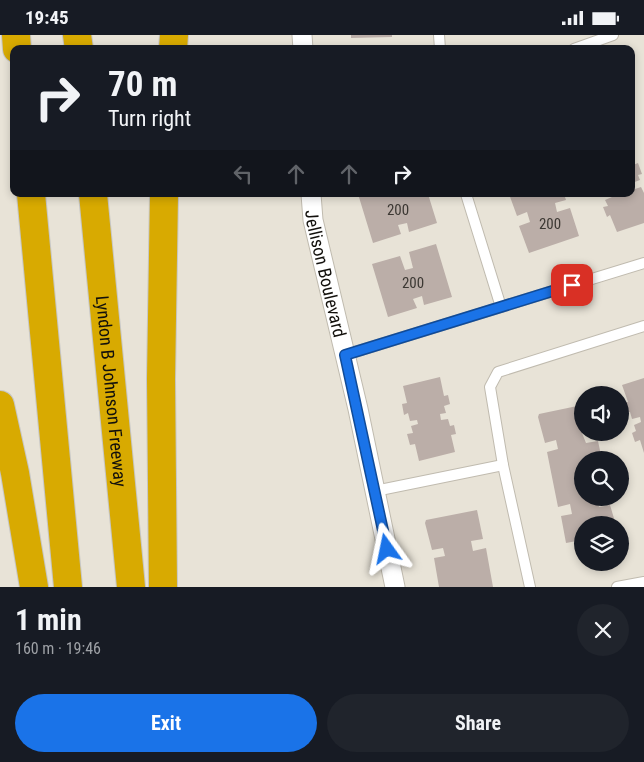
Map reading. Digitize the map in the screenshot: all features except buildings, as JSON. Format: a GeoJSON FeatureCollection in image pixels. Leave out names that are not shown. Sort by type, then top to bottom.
{"type":"FeatureCollection","features":[{"type":"Feature","properties":{"kind":"highway"},"geometry":{"type":"LineString","coordinates":[[31,197],[68,587]]}},
{"type":"Feature","properties":{"kind":"highway","name":"Lyndon B Johnson Freeway"},"geometry":{"type":"LineString","coordinates":[[92,197],[131,587]]}},
{"type":"Feature","properties":{"kind":"highway"},"geometry":{"type":"LineString","coordinates":[[163,587],[161,379],[164,197]]}},
{"type":"Feature","properties":{"kind":"highway"},"geometry":{"type":"LineString","coordinates":[[0,405],[15,473],[34,587]]}},
{"type":"Feature","properties":{"kind":"street","name":"Jellison Boulevard"},"geometry":{"type":"LineString","coordinates":[[311,197],[313,220],[345,355],[395,587]]}},
{"type":"Feature","properties":{"kind":"lane"},"geometry":{"type":"LineString","coordinates":[[585,45],[613,35]]}},
{"type":"Feature","properties":{"kind":"lane"},"geometry":{"type":"LineString","coordinates":[[467,197],[501,307]]}},
{"type":"Feature","properties":{"kind":"lane"},"geometry":{"type":"LineString","coordinates":[[345,355],[644,263]]}},
{"type":"Feature","properties":{"kind":"lane"},"geometry":{"type":"LineString","coordinates":[[530,587],[503,465],[490,387],[498,372],[644,325]]}},
{"type":"Feature","properties":{"kind":"lane"},"geometry":{"type":"LineString","coordinates":[[375,491],[503,465]]}},
{"type":"Feature","properties":{"kind":"lane"},"geometry":{"type":"LineString","coordinates":[[617,587],[644,582]]}},
{"type":"Feature","properties":{"kind":"route"},"geometry":{"type":"LineString","coordinates":[[387,549],[345,355],[572,285]]}}]}
